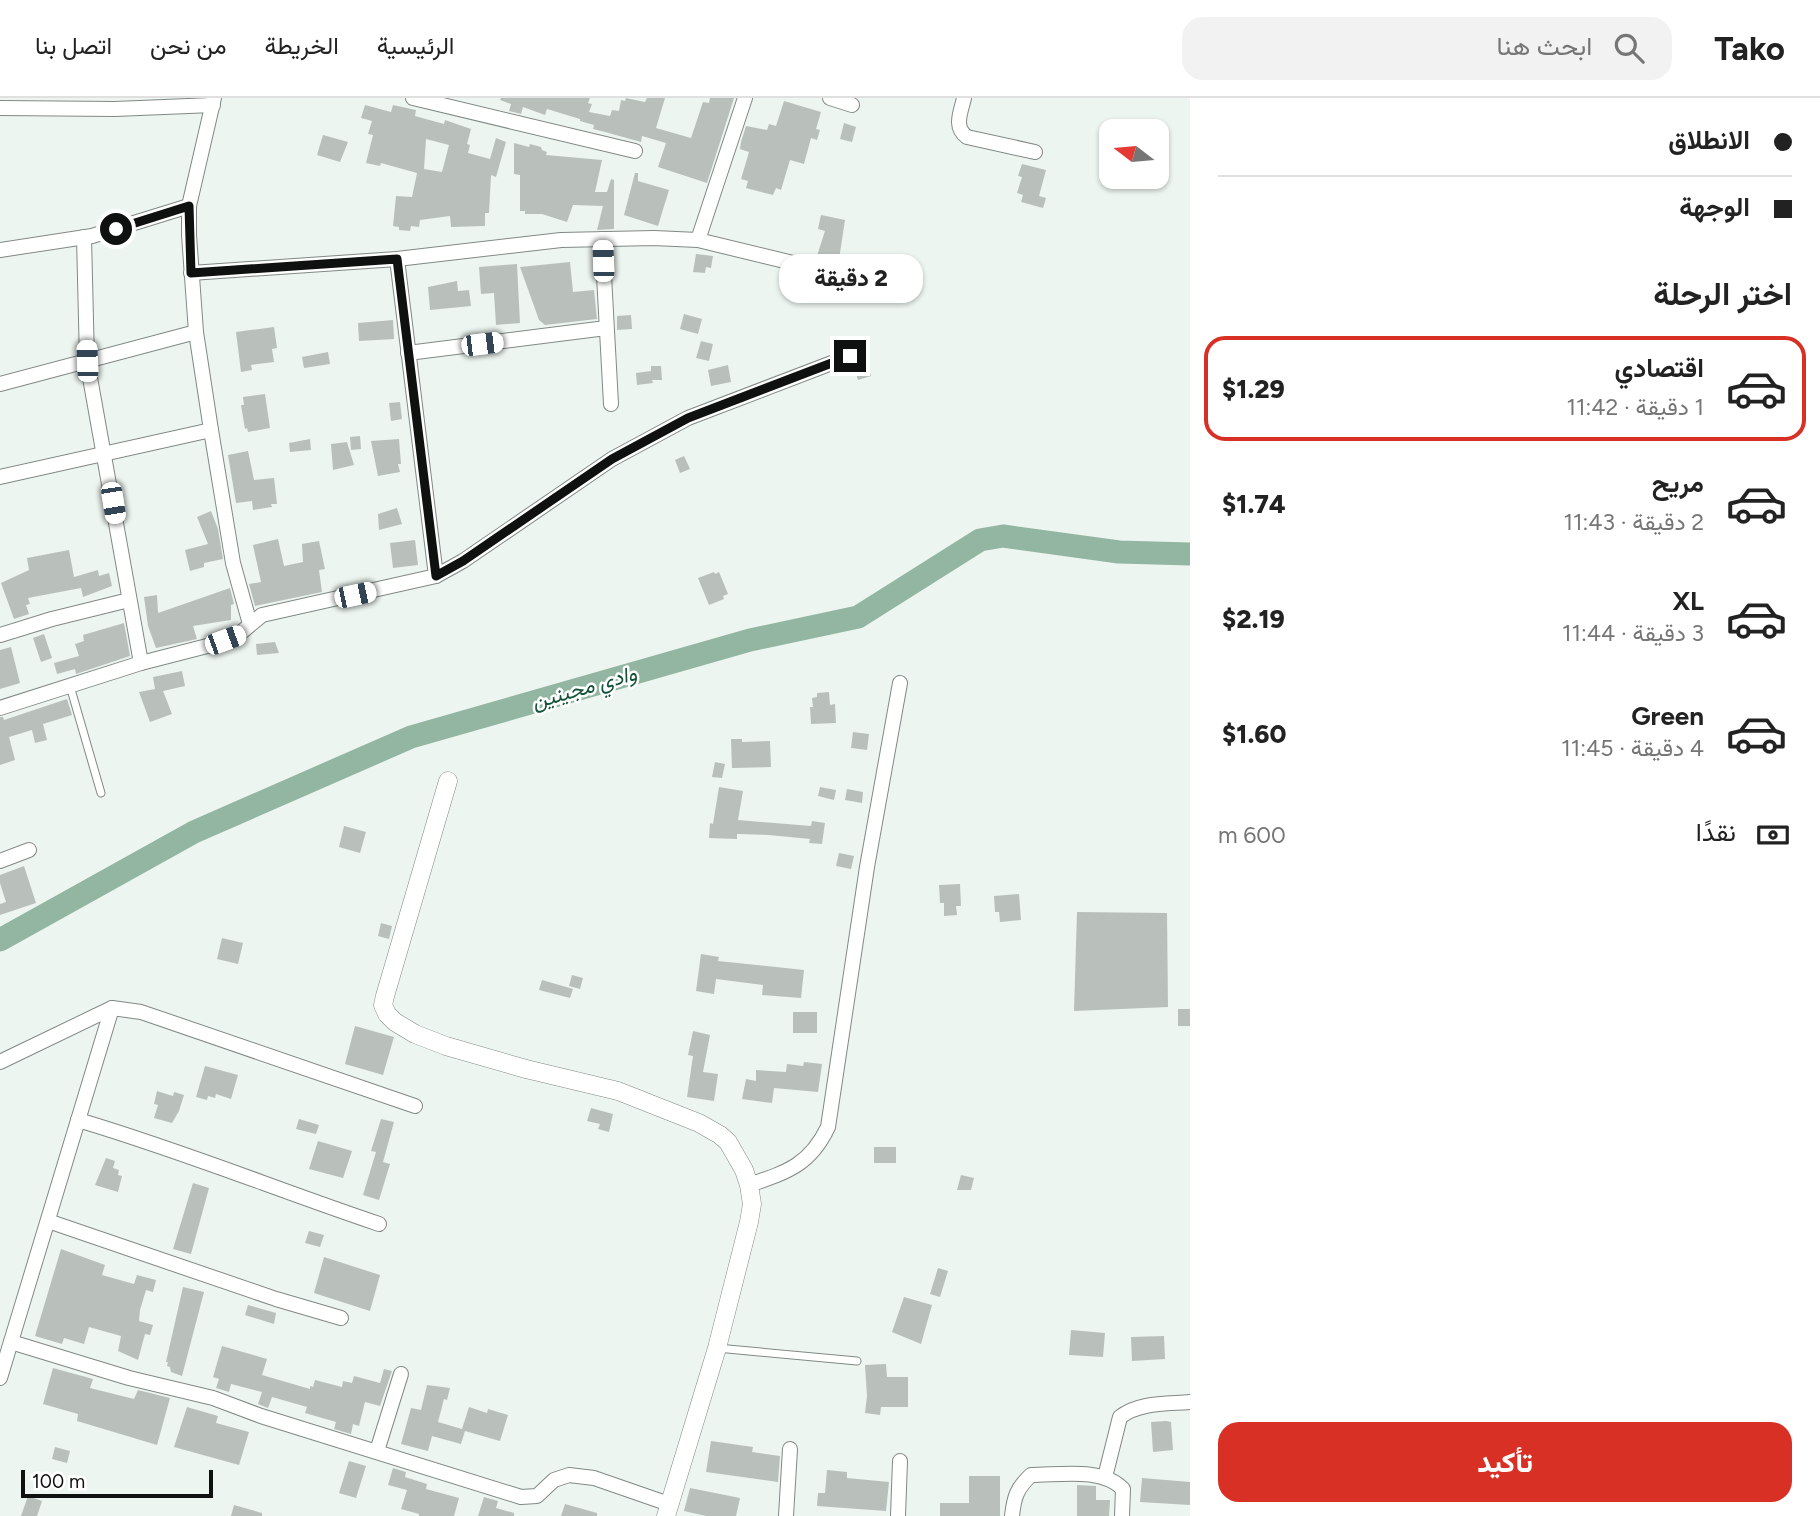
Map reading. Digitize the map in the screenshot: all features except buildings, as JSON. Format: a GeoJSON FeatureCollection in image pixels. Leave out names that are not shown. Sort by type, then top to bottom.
{"type":"FeatureCollection","features":[{"type":"Feature","properties":{"kind":"street"},"geometry":{"type":"LineString","coordinates":[[413,98],[635,150]]}},
{"type":"Feature","properties":{"kind":"street"},"geometry":{"type":"LineString","coordinates":[[698,240],[745,98]]}},
{"type":"Feature","properties":{"kind":"street"},"geometry":{"type":"LineString","coordinates":[[830,98],[852,105]]}},
{"type":"Feature","properties":{"kind":"street"},"geometry":{"type":"LineString","coordinates":[[964,98],[958,125],[961,133],[967,137],[1035,152]]}},
{"type":"Feature","properties":{"kind":"street"},"geometry":{"type":"LineString","coordinates":[[0,108],[116,109],[213,101],[189,206],[191,273],[196,332],[233,563],[250,624]]}},
{"type":"Feature","properties":{"kind":"street"},"geometry":{"type":"LineString","coordinates":[[0,250],[84,237],[189,206]]}},
{"type":"Feature","properties":{"kind":"street"},"geometry":{"type":"LineString","coordinates":[[84,237],[87,361],[141,663]]}},
{"type":"Feature","properties":{"kind":"street"},"geometry":{"type":"LineString","coordinates":[[191,273],[397,259],[561,240],[654,237],[698,240],[822,270]]}},
{"type":"Feature","properties":{"kind":"street"},"geometry":{"type":"LineString","coordinates":[[602,239],[611,404]]}},
{"type":"Feature","properties":{"kind":"street"},"geometry":{"type":"LineString","coordinates":[[397,259],[436,576]]}},
{"type":"Feature","properties":{"kind":"street"},"geometry":{"type":"LineString","coordinates":[[408,353],[606,328]]}},
{"type":"Feature","properties":{"kind":"street"},"geometry":{"type":"LineString","coordinates":[[0,384],[196,332]]}},
{"type":"Feature","properties":{"kind":"street"},"geometry":{"type":"LineString","coordinates":[[0,708],[141,663],[211,645],[238,635],[262,615],[436,576],[463,561],[612,459],[688,418],[850,356]]}},
{"type":"Feature","properties":{"kind":"street"},"geometry":{"type":"LineString","coordinates":[[0,477],[211,430]]}},
{"type":"Feature","properties":{"kind":"street"},"geometry":{"type":"LineString","coordinates":[[0,635],[129,600]]}},
{"type":"Feature","properties":{"kind":"street"},"geometry":{"type":"LineString","coordinates":[[749,1185],[802,1163],[821,1142],[828,1128],[867,867],[900,683]]}},
{"type":"Feature","properties":{"kind":"street"},"geometry":{"type":"LineString","coordinates":[[11,1342],[130,1378],[213,1398],[261,1416],[521,1497],[537,1496],[554,1480],[569,1475],[594,1478],[667,1510],[717,1348],[749,1222],[752,1204],[749,1185],[728,1142],[699,1123],[618,1091],[446,1046],[405,1030],[387,1014],[383,1005],[385,996],[448,781]]}},
{"type":"Feature","properties":{"kind":"street"},"geometry":{"type":"LineString","coordinates":[[0,861],[29,850]]}},
{"type":"Feature","properties":{"kind":"street"},"geometry":{"type":"LineString","coordinates":[[0,1378],[113,1008]]}},
{"type":"Feature","properties":{"kind":"street"},"geometry":{"type":"LineString","coordinates":[[0,1062],[113,1008],[141,1012],[415,1106]]}},
{"type":"Feature","properties":{"kind":"street"},"geometry":{"type":"LineString","coordinates":[[78,1120],[203,1159],[281,1191],[379,1224]]}},
{"type":"Feature","properties":{"kind":"street"},"geometry":{"type":"LineString","coordinates":[[48,1221],[276,1299],[341,1318]]}},
{"type":"Feature","properties":{"kind":"street"},"geometry":{"type":"LineString","coordinates":[[377,1451],[401,1374]]}},
{"type":"Feature","properties":{"kind":"street"},"geometry":{"type":"LineString","coordinates":[[1105,1477],[1121,1417],[1128,1411],[1143,1406],[1190,1402]]}},
{"type":"Feature","properties":{"kind":"street"},"geometry":{"type":"LineString","coordinates":[[786,1516],[790,1449]]}},
{"type":"Feature","properties":{"kind":"street"},"geometry":{"type":"LineString","coordinates":[[898,1516],[900,1461]]}},
{"type":"Feature","properties":{"kind":"street"},"geometry":{"type":"LineString","coordinates":[[1012,1516],[1014,1497],[1020,1485],[1031,1475],[1114,1479],[1123,1489],[1122,1516]]}},
{"type":"Feature","properties":{"kind":"lane"},"geometry":{"type":"LineString","coordinates":[[71,685],[100,793]]}},
{"type":"Feature","properties":{"kind":"lane"},"geometry":{"type":"LineString","coordinates":[[717,1348],[857,1361]]}},
{"type":"Feature","properties":{"kind":"waterway","name":"وادي مجينين"},"geometry":{"type":"LineString","coordinates":[[0,940],[194,832],[411,737],[750,640],[858,617],[980,540],[1003,536],[1119,552],[1190,554]]}},
{"type":"Feature","properties":{"kind":"route"},"geometry":{"type":"LineString","coordinates":[[116,229],[189,206],[191,273],[397,259],[436,576],[463,561],[612,459],[688,418],[850,356]]}}]}
